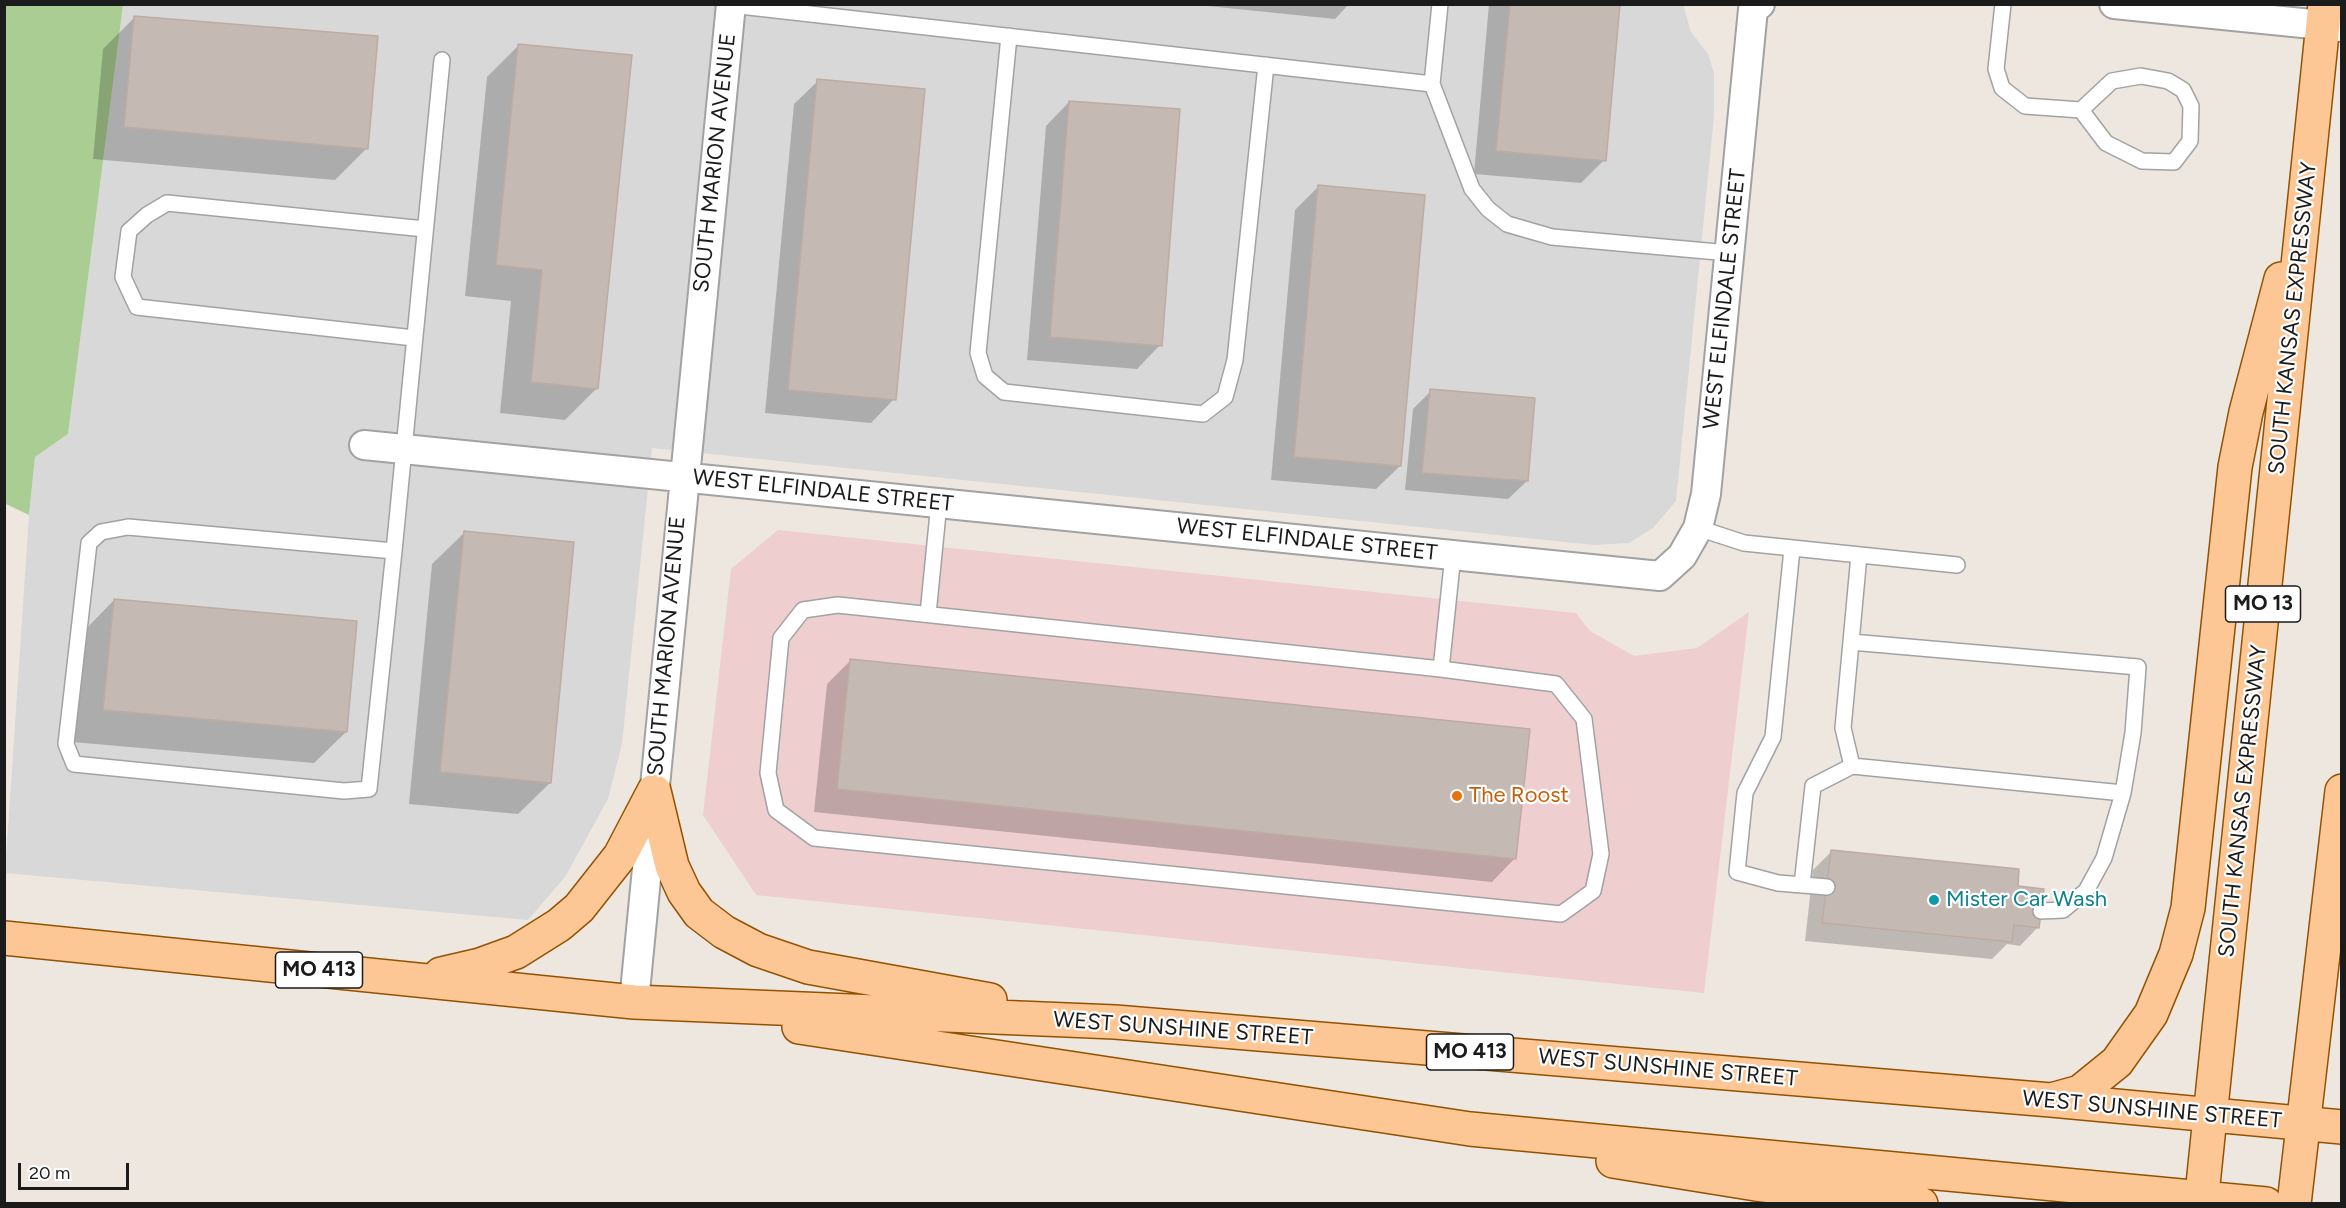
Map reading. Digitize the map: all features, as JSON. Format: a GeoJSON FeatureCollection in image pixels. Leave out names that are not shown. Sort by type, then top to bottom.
{"type":"FeatureCollection","features":[{"type":"Feature","properties":{"kind":"main road","name":"SOUTH KANSAS EXPRESSWAY"},"geometry":{"type":"LineString","coordinates":[[2201,1200],[2305,197],[2330,19]]}},
{"type":"Feature","properties":{"kind":"main road"},"geometry":{"type":"LineString","coordinates":[[2051,1100],[2080,1092],[2117,1062],[2151,1014],[2176,954],[2188,908],[2235,467],[2265,336],[2305,197]]}},
{"type":"Feature","properties":{"kind":"main road"},"geometry":{"type":"LineString","coordinates":[[415,980],[480,965],[516,952],[559,925],[579,908],[620,856],[654,791]]}},
{"type":"Feature","properties":{"kind":"main road"},"geometry":{"type":"LineString","coordinates":[[654,791],[672,866],[684,892],[699,914],[724,933],[758,950],[808,967],[1115,1022]]}},
{"type":"Feature","properties":{"kind":"main road"},"geometry":{"type":"LineString","coordinates":[[2294,1203],[2342,791]]}},
{"type":"Feature","properties":{"kind":"main road","name":"WEST SUNSHINE STREET"},"geometry":{"type":"LineString","coordinates":[[4,938],[634,1002],[1470,1129],[2201,1200],[2265,1203]]}},
{"type":"Feature","properties":{"kind":"main road"},"geometry":{"type":"LineString","coordinates":[[2325,944],[2333,983],[2342,1004]]}},
{"type":"Feature","properties":{"kind":"main road","name":"WEST SUNSHINE STREET"},"geometry":{"type":"LineString","coordinates":[[634,1002],[1115,1022],[2051,1100],[2342,1127]]}},
{"type":"Feature","properties":{"kind":"main road"},"geometry":{"type":"LineString","coordinates":[[1470,1129],[1632,1165],[1756,1184],[1921,1203]]}},
{"type":"Feature","properties":{"kind":"street","name":"WEST ELFINDALE STREET"},"geometry":{"type":"LineString","coordinates":[[364,445],[1660,576],[1682,556],[1698,528],[1706,494],[1753,9],[1760,4]]}},
{"type":"Feature","properties":{"kind":"street"},"geometry":{"type":"LineString","coordinates":[[2114,4],[2330,19]]}},
{"type":"Feature","properties":{"kind":"street","name":"SOUTH MARION AVENUE"},"geometry":{"type":"LineString","coordinates":[[634,1002],[683,477],[731,5]]}},
{"type":"Feature","properties":{"kind":"lane"},"geometry":{"type":"LineString","coordinates":[[1440,4],[1432,84],[1472,189],[1488,209],[1508,224],[1552,237],[1730,253]]}},
{"type":"Feature","properties":{"kind":"lane"},"geometry":{"type":"LineString","coordinates":[[2003,4],[1996,69],[2002,88],[2025,106],[2080,110],[2112,81],[2141,76],[2168,81],[2183,90],[2191,106],[2190,141],[2174,162],[2142,161],[2106,143],[2080,110]]}},
{"type":"Feature","properties":{"kind":"lane"},"geometry":{"type":"LineString","coordinates":[[731,5],[859,12],[1009,36],[1432,84]]}},
{"type":"Feature","properties":{"kind":"lane"},"geometry":{"type":"LineString","coordinates":[[1009,36],[978,353],[985,376],[1004,392],[1144,408],[1203,414],[1226,397],[1235,360],[1266,65]]}},
{"type":"Feature","properties":{"kind":"lane"},"geometry":{"type":"LineString","coordinates":[[394,551],[128,527],[101,532],[89,543],[66,744],[74,764],[344,791],[369,789],[394,551],[442,60]]}},
{"type":"Feature","properties":{"kind":"lane"},"geometry":{"type":"LineString","coordinates":[[414,338],[136,307],[123,277],[129,231],[147,215],[166,203],[425,229]]}},
{"type":"Feature","properties":{"kind":"lane"},"geometry":{"type":"LineString","coordinates":[[928,614],[939,503]]}},
{"type":"Feature","properties":{"kind":"lane"},"geometry":{"type":"LineString","coordinates":[[1698,528],[1744,543],[1957,565]]}},
{"type":"Feature","properties":{"kind":"lane"},"geometry":{"type":"LineString","coordinates":[[1792,549],[1773,737],[1744,793],[1737,872],[1778,883],[1827,887]]}},
{"type":"Feature","properties":{"kind":"lane"},"geometry":{"type":"LineString","coordinates":[[1441,669],[1453,555]]}},
{"type":"Feature","properties":{"kind":"lane"},"geometry":{"type":"LineString","coordinates":[[1852,766],[1843,728],[1859,555]]}},
{"type":"Feature","properties":{"kind":"lane"},"geometry":{"type":"LineString","coordinates":[[838,605],[1441,669],[1556,684],[1584,719],[1601,854],[1593,891],[1561,914],[814,838],[776,810],[768,773],[781,638],[803,610],[838,605]]}},
{"type":"Feature","properties":{"kind":"lane"},"geometry":{"type":"LineString","coordinates":[[1851,642],[2138,667],[2133,732],[2123,793],[2104,858],[2086,891],[2063,910],[2041,912]]}},
{"type":"Feature","properties":{"kind":"lane"},"geometry":{"type":"LineString","coordinates":[[1802,885],[1813,786],[1852,766],[2123,793]]}},
{"type":"Feature","properties":{"kind":"shaded area"},"geometry":{"type":"Polygon","coordinates":[[[1683,4],[1691,32],[1708,54],[1714,73],[1714,116],[1676,501],[1653,528],[1629,543],[1594,545],[652,448],[622,744],[608,799],[565,877],[528,920],[5,873],[29,515],[35,457],[68,434],[123,5],[1683,4]]]}},
{"type":"Feature","properties":{"kind":"shaded area"},"geometry":{"type":"Polygon","coordinates":[[[778,530],[1576,613],[1590,631],[1634,656],[1697,648],[1749,612],[1704,993],[756,895],[703,815],[731,569],[778,530]]]}},
{"type":"Feature","properties":{"kind":"green space"},"geometry":{"type":"Polygon","coordinates":[[[4,5],[123,5],[68,434],[35,457],[29,515],[4,503],[4,5]]]}},
{"type":"Feature","properties":{"kind":"building"},"geometry":{"type":"Polygon","coordinates":[[[1510,4],[1620,4],[1606,161],[1496,151],[1510,4]]]}},
{"type":"Feature","properties":{"kind":"building"},"geometry":{"type":"Polygon","coordinates":[[[134,16],[378,36],[368,149],[124,127],[134,16]]]}},
{"type":"Feature","properties":{"kind":"building"},"geometry":{"type":"Polygon","coordinates":[[[518,44],[632,55],[598,389],[531,382],[542,270],[496,265],[518,44]]]}},
{"type":"Feature","properties":{"kind":"building"},"geometry":{"type":"Polygon","coordinates":[[[817,79],[925,89],[896,400],[788,390],[817,79]]]}},
{"type":"Feature","properties":{"kind":"building"},"geometry":{"type":"Polygon","coordinates":[[[1069,101],[1180,109],[1162,346],[1050,337],[1069,101]]]}},
{"type":"Feature","properties":{"kind":"building"},"geometry":{"type":"Polygon","coordinates":[[[1318,185],[1425,195],[1401,466],[1294,457],[1318,185]]]}},
{"type":"Feature","properties":{"kind":"building"},"geometry":{"type":"Polygon","coordinates":[[[1430,389],[1535,398],[1528,481],[1422,473],[1430,389]]]}},
{"type":"Feature","properties":{"kind":"building"},"geometry":{"type":"Polygon","coordinates":[[[464,531],[574,542],[551,783],[440,772],[464,531]]]}},
{"type":"Feature","properties":{"kind":"building"},"geometry":{"type":"Polygon","coordinates":[[[114,599],[357,621],[347,732],[103,710],[114,599]]]}},
{"type":"Feature","properties":{"kind":"building"},"geometry":{"type":"Polygon","coordinates":[[[850,659],[1530,729],[1516,859],[837,789],[850,659]]]}},
{"type":"Feature","properties":{"kind":"building","name":"Mister Car Wash"},"geometry":{"type":"Polygon","coordinates":[[[1831,850],[2019,869],[2018,886],[2044,889],[2039,928],[2014,925],[2012,942],[1822,923],[1831,850]]]}},
{"type":"Feature","properties":{"kind":"place","name":"The Roost"},"geometry":{"type":"Point","coordinates":[1457,796]}},
{"type":"Feature","properties":{"kind":"place","name":"Mister Car Wash"},"geometry":{"type":"Point","coordinates":[1934,900]}}]}
